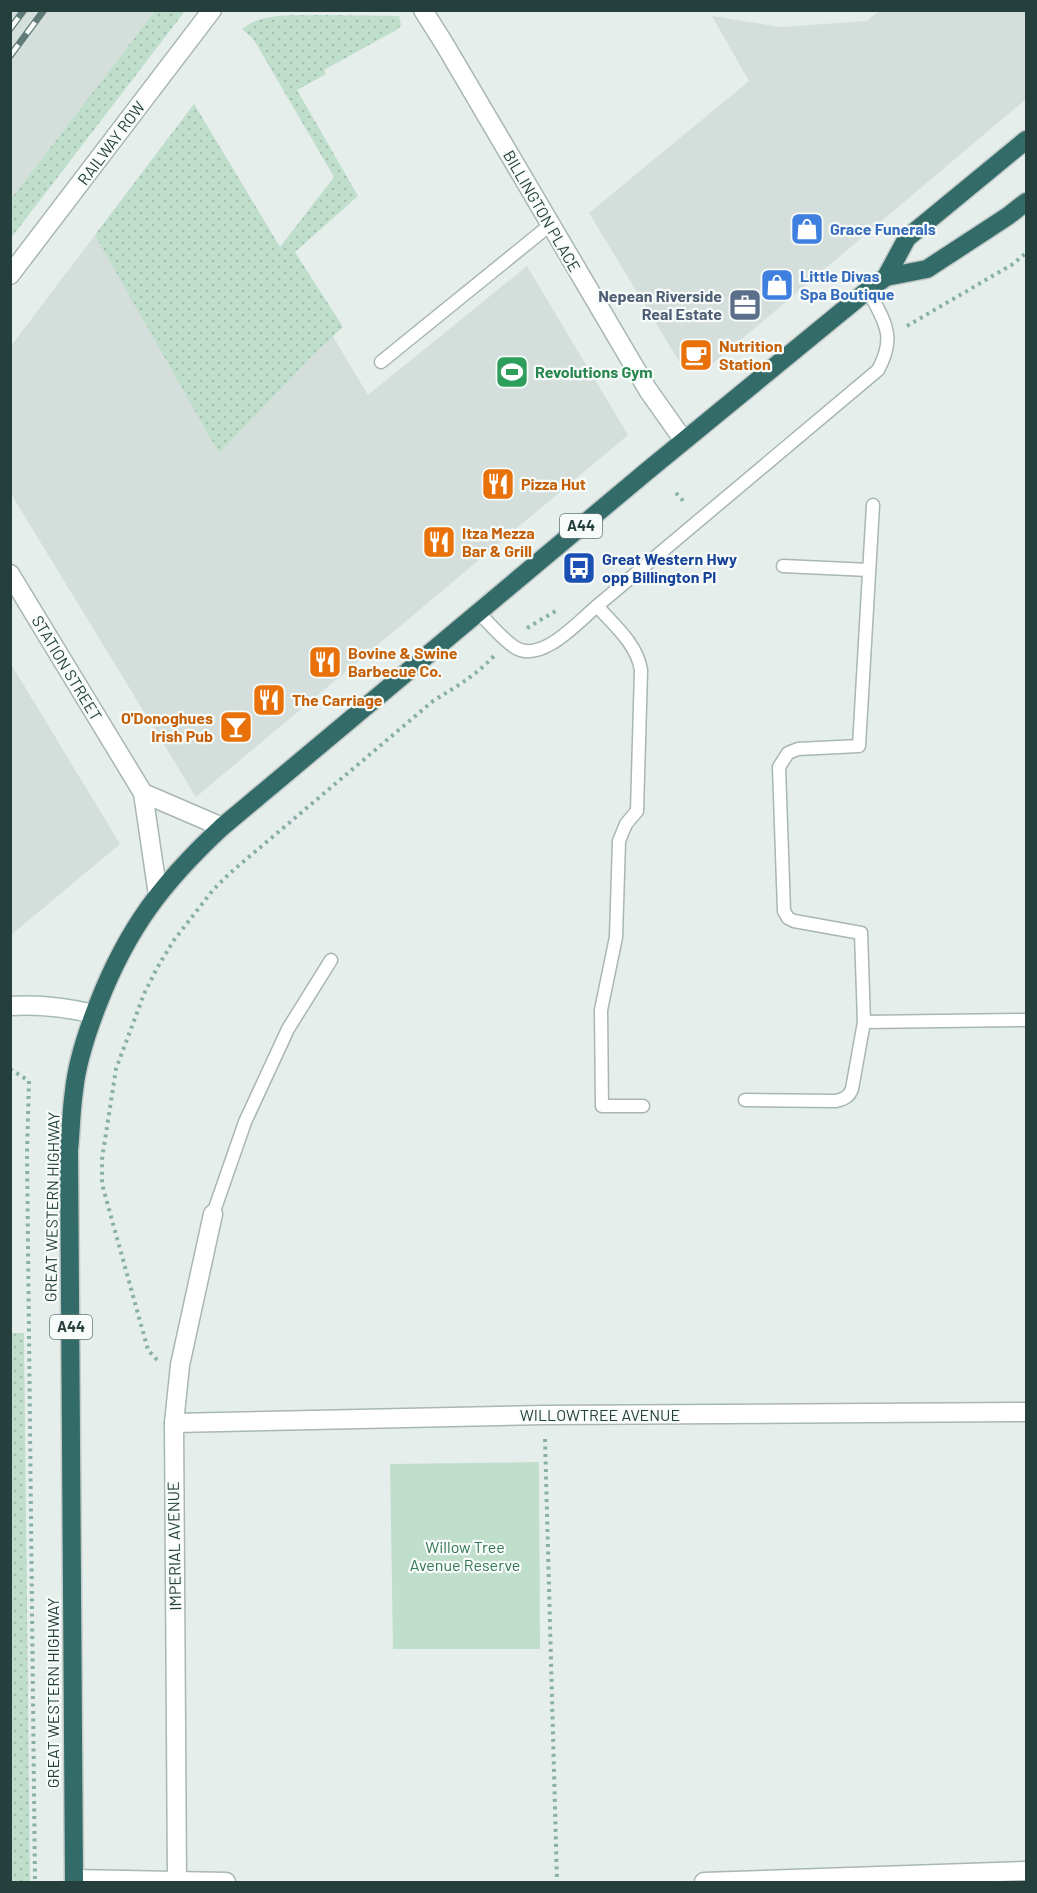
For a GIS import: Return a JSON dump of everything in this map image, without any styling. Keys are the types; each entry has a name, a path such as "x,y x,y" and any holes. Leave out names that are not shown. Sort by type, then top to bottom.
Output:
{"highway":[{"name":"GREAT WESTERN HIGHWAY","path":"886,277 907,238 1026,140"},
{"name":"GREAT WESTERN HIGHWAY","path":"74,1881 69,1150 74,1089 86,1035 114,964 143,914 192,855 222,827 868,290 886,277 927,269 1026,202"}],"street":[{"name":"RAILWAY ROW","path":"10,275 212,10"},
{"name":"BILLINGTON PLACE","path":"423,10 648,390 684,441"},
{"name":"STATION STREET","path":"10,574 144,793 158,895"},
{"path":"144,793 222,827"},
{"path":"10,1006 62,1007 94,1014"},
{"name":"IMPERIAL AVENUE","path":"177,1882 174,1423 180,1365 213,1214"},
{"name":"WILLOWTREE AVENUE","path":"174,1423 545,1415 1026,1412"},
{"path":"704,1882 1026,1871"},
{"path":"74,1881 226,1882"}],"lane":[{"path":"381,362 550,225"},
{"path":"479,613 512,646 525,652 543,648 597,606 872,377 878,370 889,346 883,319 868,290"},
{"path":"745,1100 836,1101 844,1099 852,1089 864,1022 861,933 794,921 788,918 784,911 779,767 788,753 798,749 859,746 873,505"},
{"path":"783,566 869,570"},
{"path":"597,606 630,643 640,660 641,670 638,803 637,811 626,824 619,841 616,937 601,1010 602,1106 643,1106"},
{"path":"213,1214 245,1122 273,1060 288,1029 331,960"},
{"path":"864,1022 1026,1020"}],"path":[{"path":"887,336 1013,264 1026,254"},
{"path":"676,493 688,507"},
{"path":"160,1362 148,1350 106,1202 101,1174 116,1069 144,994 174,940 213,890 230,873 433,700 462,685 508,641 563,607"},
{"path":"10,1068 29,1081 27,1153 35,1882"},
{"path":"545,1415 556,1882"}],"shaded area":[{"path":"10,11 155,11 11,199"},
{"path":"879,11 1026,11 1026,99 704,371 683,368 589,213 749,81 712,16 781,27 867,21"},
{"path":"194,104 368,395 527,266 628,435 196,797 11,494 11,346"},
{"path":"11,664 120,844 10,935"}],"green space":[{"path":"155,11 185,11 11,238 11,199"},
{"path":"399,16 401,25 398,29 324,70 326,74 297,90 358,196 295,252 343,327 219,453 95,235 194,104 280,247 334,177 254,40 242,29 269,17"},
{"path":"11,1333 24,1333 30,1882 10,1882"},
{"name":"Willow Tree Avenue Reserve","path":"539,1462 540,1649 393,1649 390,1464"}],"railway":[{"path":"10,29 24,10"},
{"path":"10,56 44,10"}],"place":[{"name":"Grace Funerals","path":"807,229"},
{"name":"Little Divas Spa Boutique","path":"777,285"},
{"name":"Nepean Riverside Real Estate","path":"745,305"},
{"name":"Nutrition Station","path":"696,355"},
{"name":"Revolutions Gym","path":"512,372"},
{"name":"Pizza Hut","path":"498,484"},
{"name":"Itza Mezza Bar & Grill","path":"439,542"},
{"name":"Great Western Hwy opp Billington Pl","path":"579,568"},
{"name":"Bovine & Swine Barbecue Co.","path":"325,662"},
{"name":"The Carriage","path":"269,700"},
{"name":"O'Donoghues Irish Pub","path":"236,727"}]}
